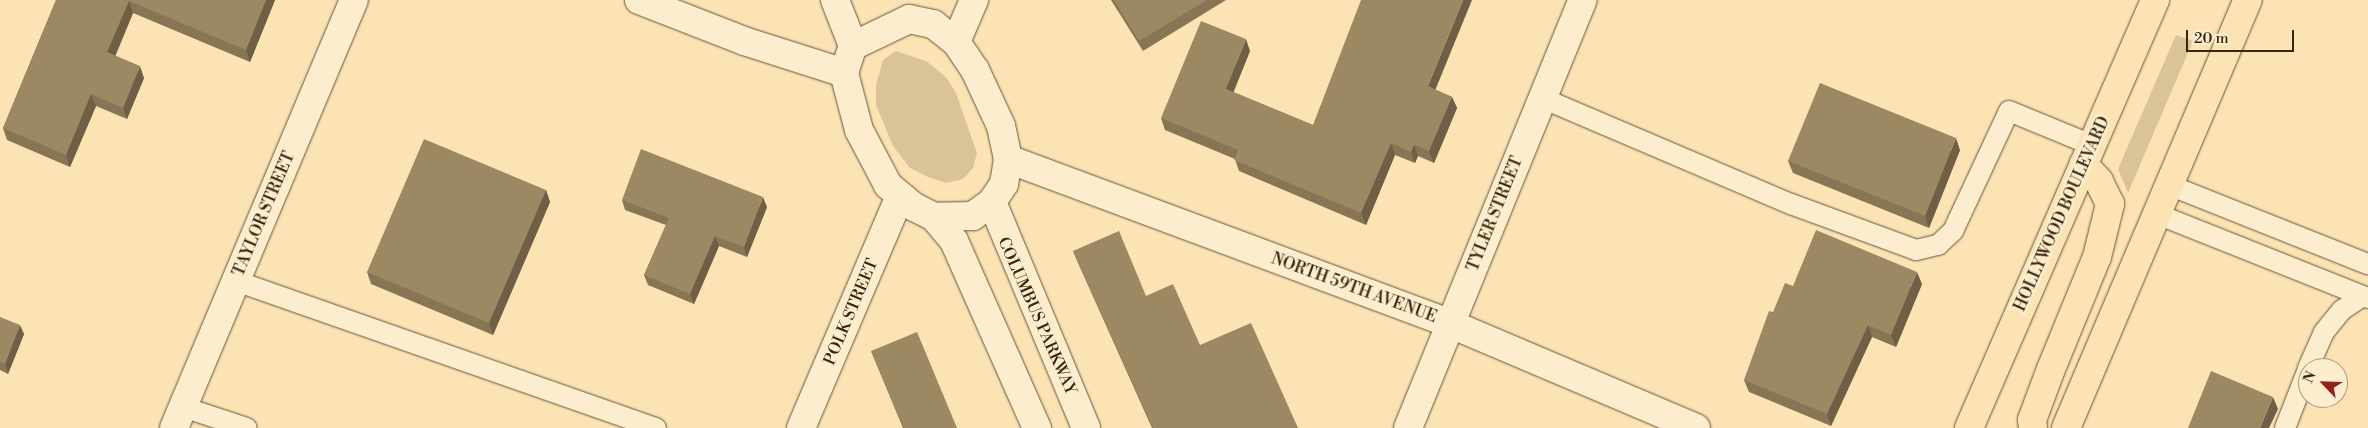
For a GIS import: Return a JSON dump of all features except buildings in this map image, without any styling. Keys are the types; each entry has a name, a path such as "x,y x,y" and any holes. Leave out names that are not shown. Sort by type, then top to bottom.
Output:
{"highway":[{"name":"HOLLYWOOD BOULEVARD","path":"1969,428 2155,0"},
{"path":"2066,428 2248,0"},
{"path":"2034,428 2032,420 2097,258 2110,204 2088,155"}],"street":[{"name":"TAYLOR STREET","path":"178,418 354,0"},
{"path":"639,0 744,41 844,72"},
{"path":"835,0 853,46"},
{"path":"956,42 974,0"},
{"name":"TYLER STREET","path":"1408,428 1583,0"},
{"path":"934,217 973,216 992,202 1004,184 1008,159 998,118 975,70 956,42 933,24 905,9 853,46 844,72 872,160 900,196 934,217 954,241 1037,428"},
{"name":"NORTH 59TH AVENUE","path":"1008,159 1451,324 1695,428"},
{"name":"POLK STREET","path":"801,428 900,196"},
{"name":"COLUMBUS PARKWAY","path":"992,202 1086,428"}],"lane":[{"path":"1542,98 1642,141 1916,250 1938,245 1953,231 2009,111 2088,155"},
{"path":"2169,185 2368,264"},
{"path":"2157,214 2366,297"},
{"path":"236,281 656,428"},
{"path":"2312,358 2324,332 2342,310 2366,297"},
{"path":"2284,428 2298,393"},
{"path":"178,418 247,428"}],"shaded area":[{"path":"2176,35 2193,41 2128,193 2118,169"},
{"path":"896,51 926,61 946,77 956,93 977,153 973,168 963,179 946,183 928,177 910,168 893,146 876,105 876,85 883,60"}]}
